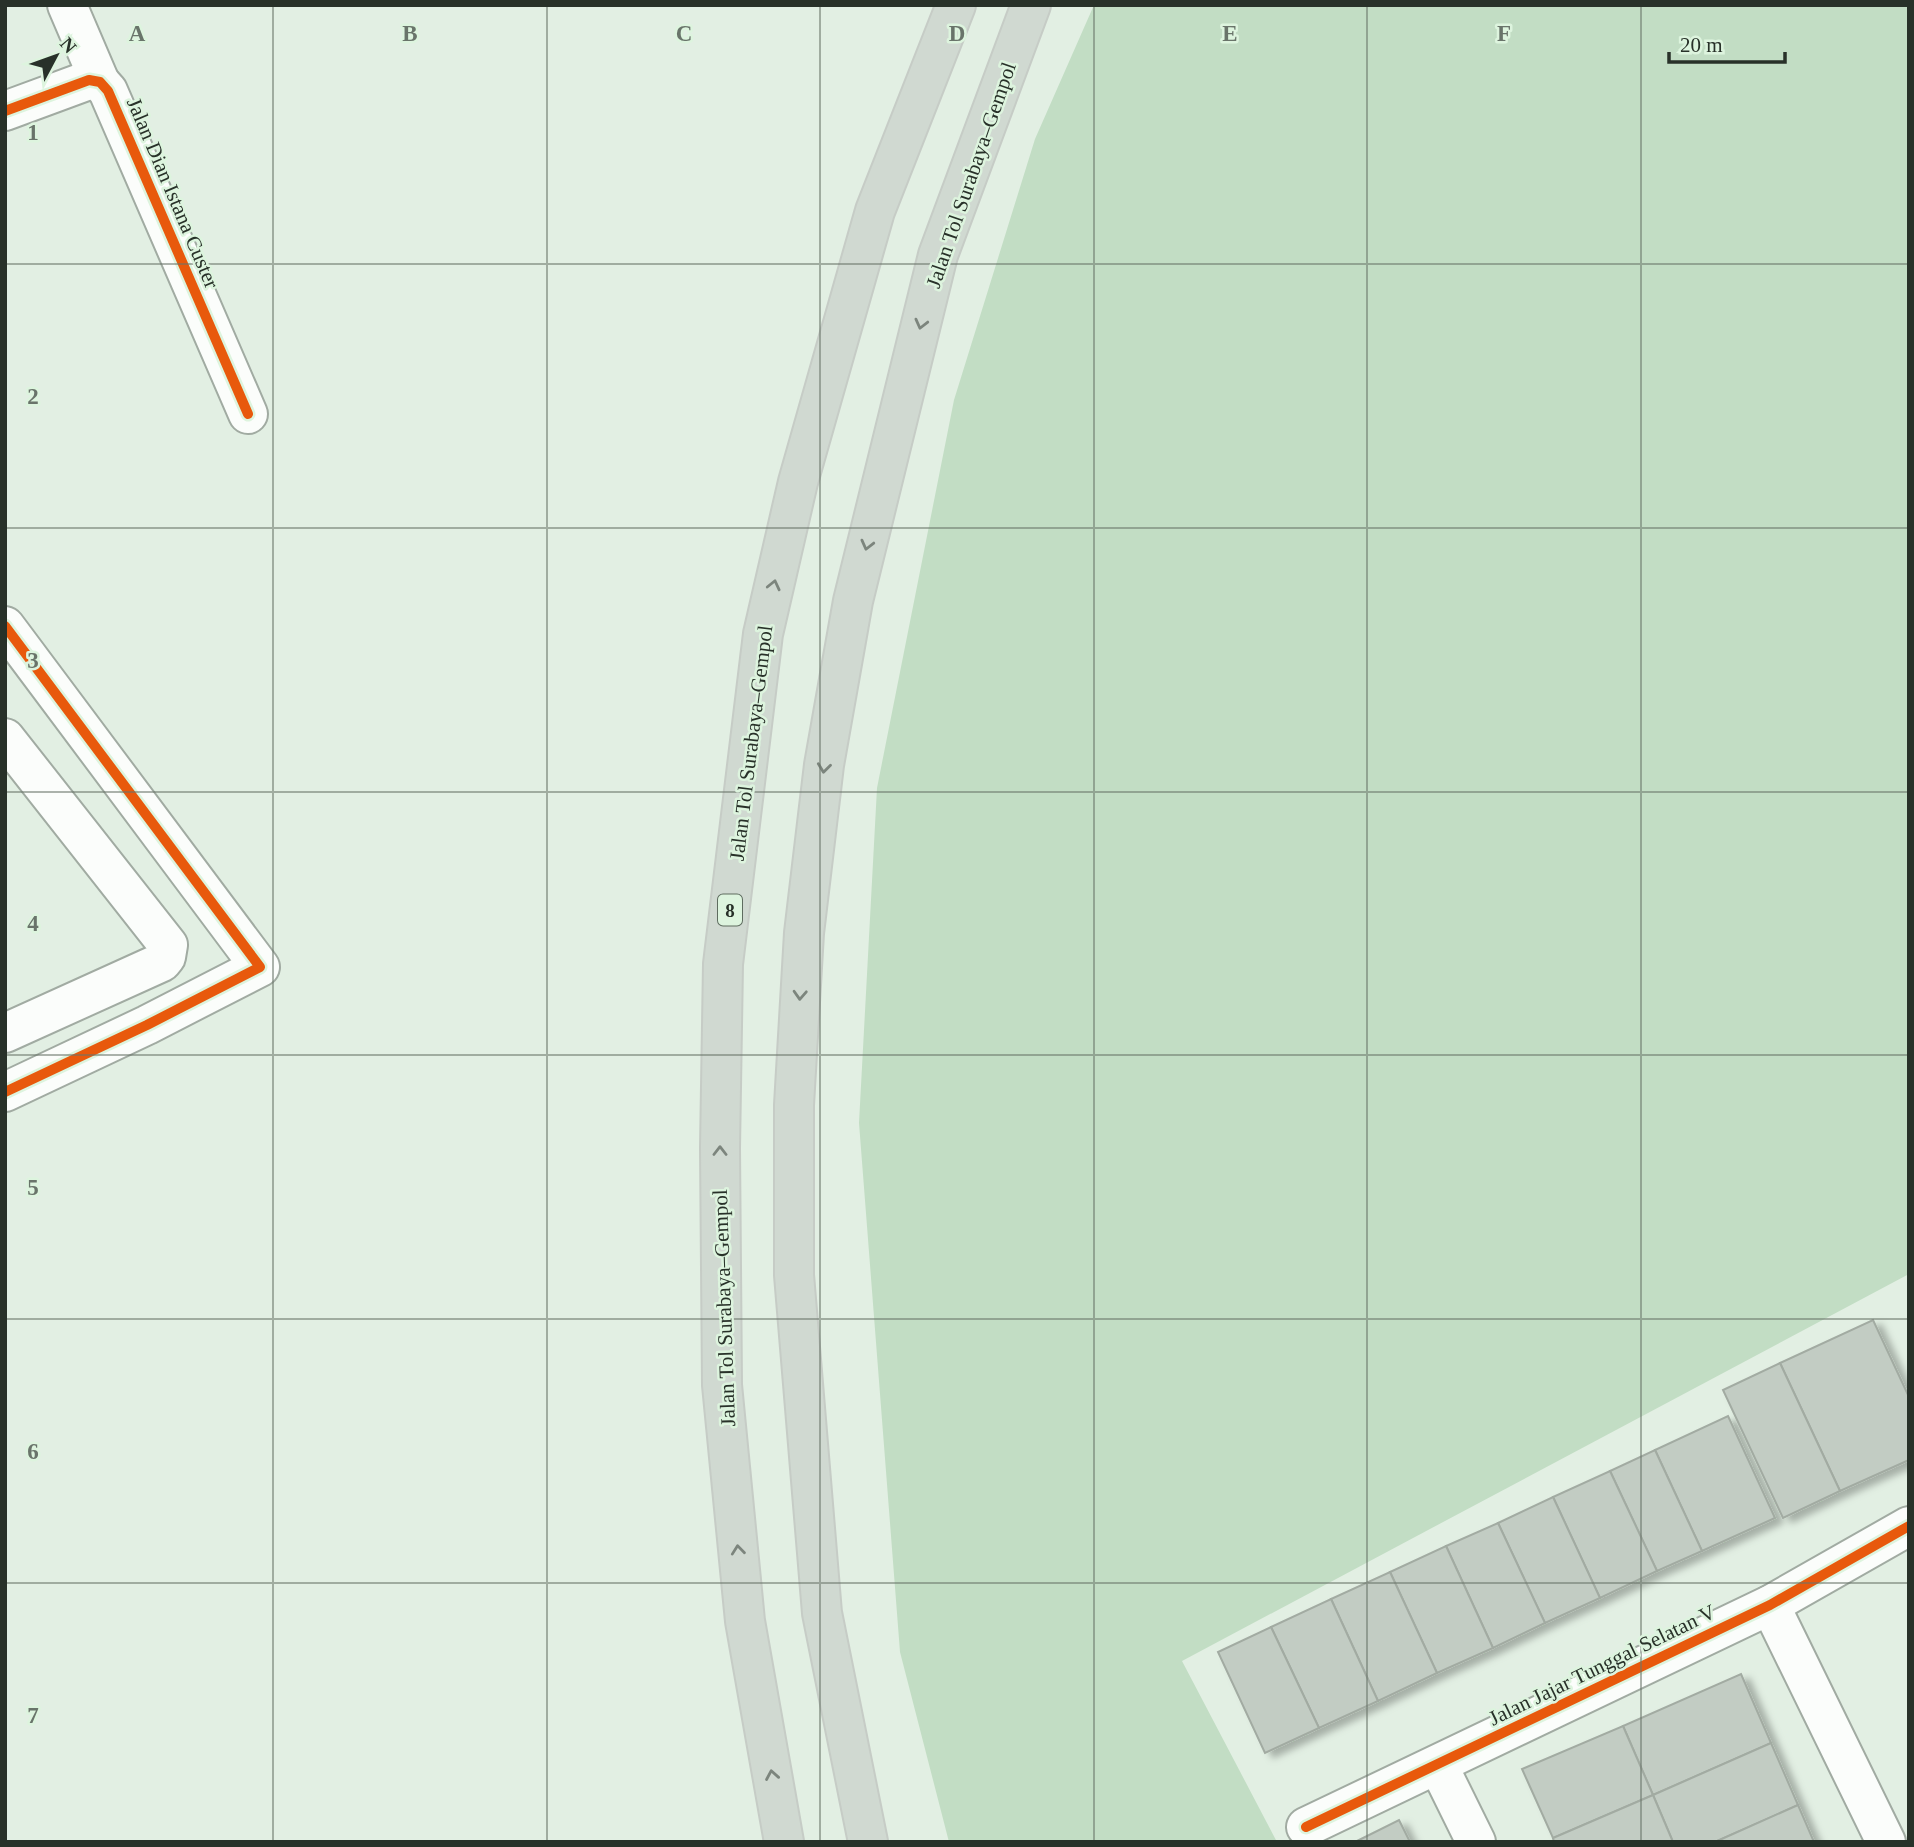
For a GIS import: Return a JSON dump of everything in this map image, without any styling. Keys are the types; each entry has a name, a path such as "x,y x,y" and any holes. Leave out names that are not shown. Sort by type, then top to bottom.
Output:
{"highway":[{"name":"Jalan Tol Surabaya–Gempol","path":"784,1842 745,1621 722,1385 720,1148 723,964 763,634 798,482 876,211 956,5"},
{"name":"Jalan Tol Surabaya–Gempol","path":"868,1842 822,1613 794,1275 794,1105 804,933 837,682 856,588 938,256 1031,5"}],"street":[{"path":"67,5 100,82"},
{"name":"Jalan Dian Istana Custer","path":"5,111 89,80 100,82 108,91 247,414"},
{"path":"5,626 260,967 147,1025 5,1092"},
{"path":"5,738 168,945 166,957 162,962 5,1033"},
{"name":"Jalan Jajar Tunggal Selatan V","path":"1306,1827 1770,1605 1909,1526"},
{"path":"1770,1605 1886,1842"},
{"path":"1437,1765 1476,1842"}],"green space":[{"path":"1094,5 1909,5 1909,1274 1182,1661 1277,1842 949,1842 900,1652 859,1123 877,788 954,400 1035,139"}],"building":[{"path":"1873,1320 1909,1397 1909,1460 1840,1491 1780,1363"},
{"path":"1780,1363 1840,1491 1783,1518 1723,1390"},
{"path":"1728,1416 1775,1518 1702,1551 1655,1450"},
{"path":"1655,1450 1702,1551 1657,1571 1610,1471"},
{"path":"1610,1471 1657,1571 1600,1598 1553,1497"},
{"path":"1553,1497 1600,1598 1545,1623 1498,1523"},
{"path":"1498,1523 1545,1623 1493,1648 1446,1546"},
{"path":"1446,1546 1493,1648 1437,1673 1390,1572"},
{"path":"1390,1572 1437,1673 1378,1701 1331,1599"},
{"path":"1331,1599 1378,1701 1319,1728 1271,1627"},
{"path":"1271,1627 1319,1728 1265,1753 1218,1652"},
{"path":"1741,1674 1771,1743 1653,1795 1623,1726"},
{"path":"1623,1726 1653,1795 1553,1838 1522,1769"},
{"path":"1771,1743 1798,1805 1715,1842 1673,1842 1653,1795"},
{"path":"1653,1795 1673,1842 1554,1842 1553,1838"},
{"path":"1798,1805 1814,1842 1715,1842"},
{"path":"1399,1820 1410,1842 1355,1842"}],"cycle path":[{"path":"5,111 89,80 100,82 108,91 248,414"},
{"path":"5,626 260,967 147,1025 5,1092"},
{"path":"1306,1827 1770,1605 1909,1526"}]}
